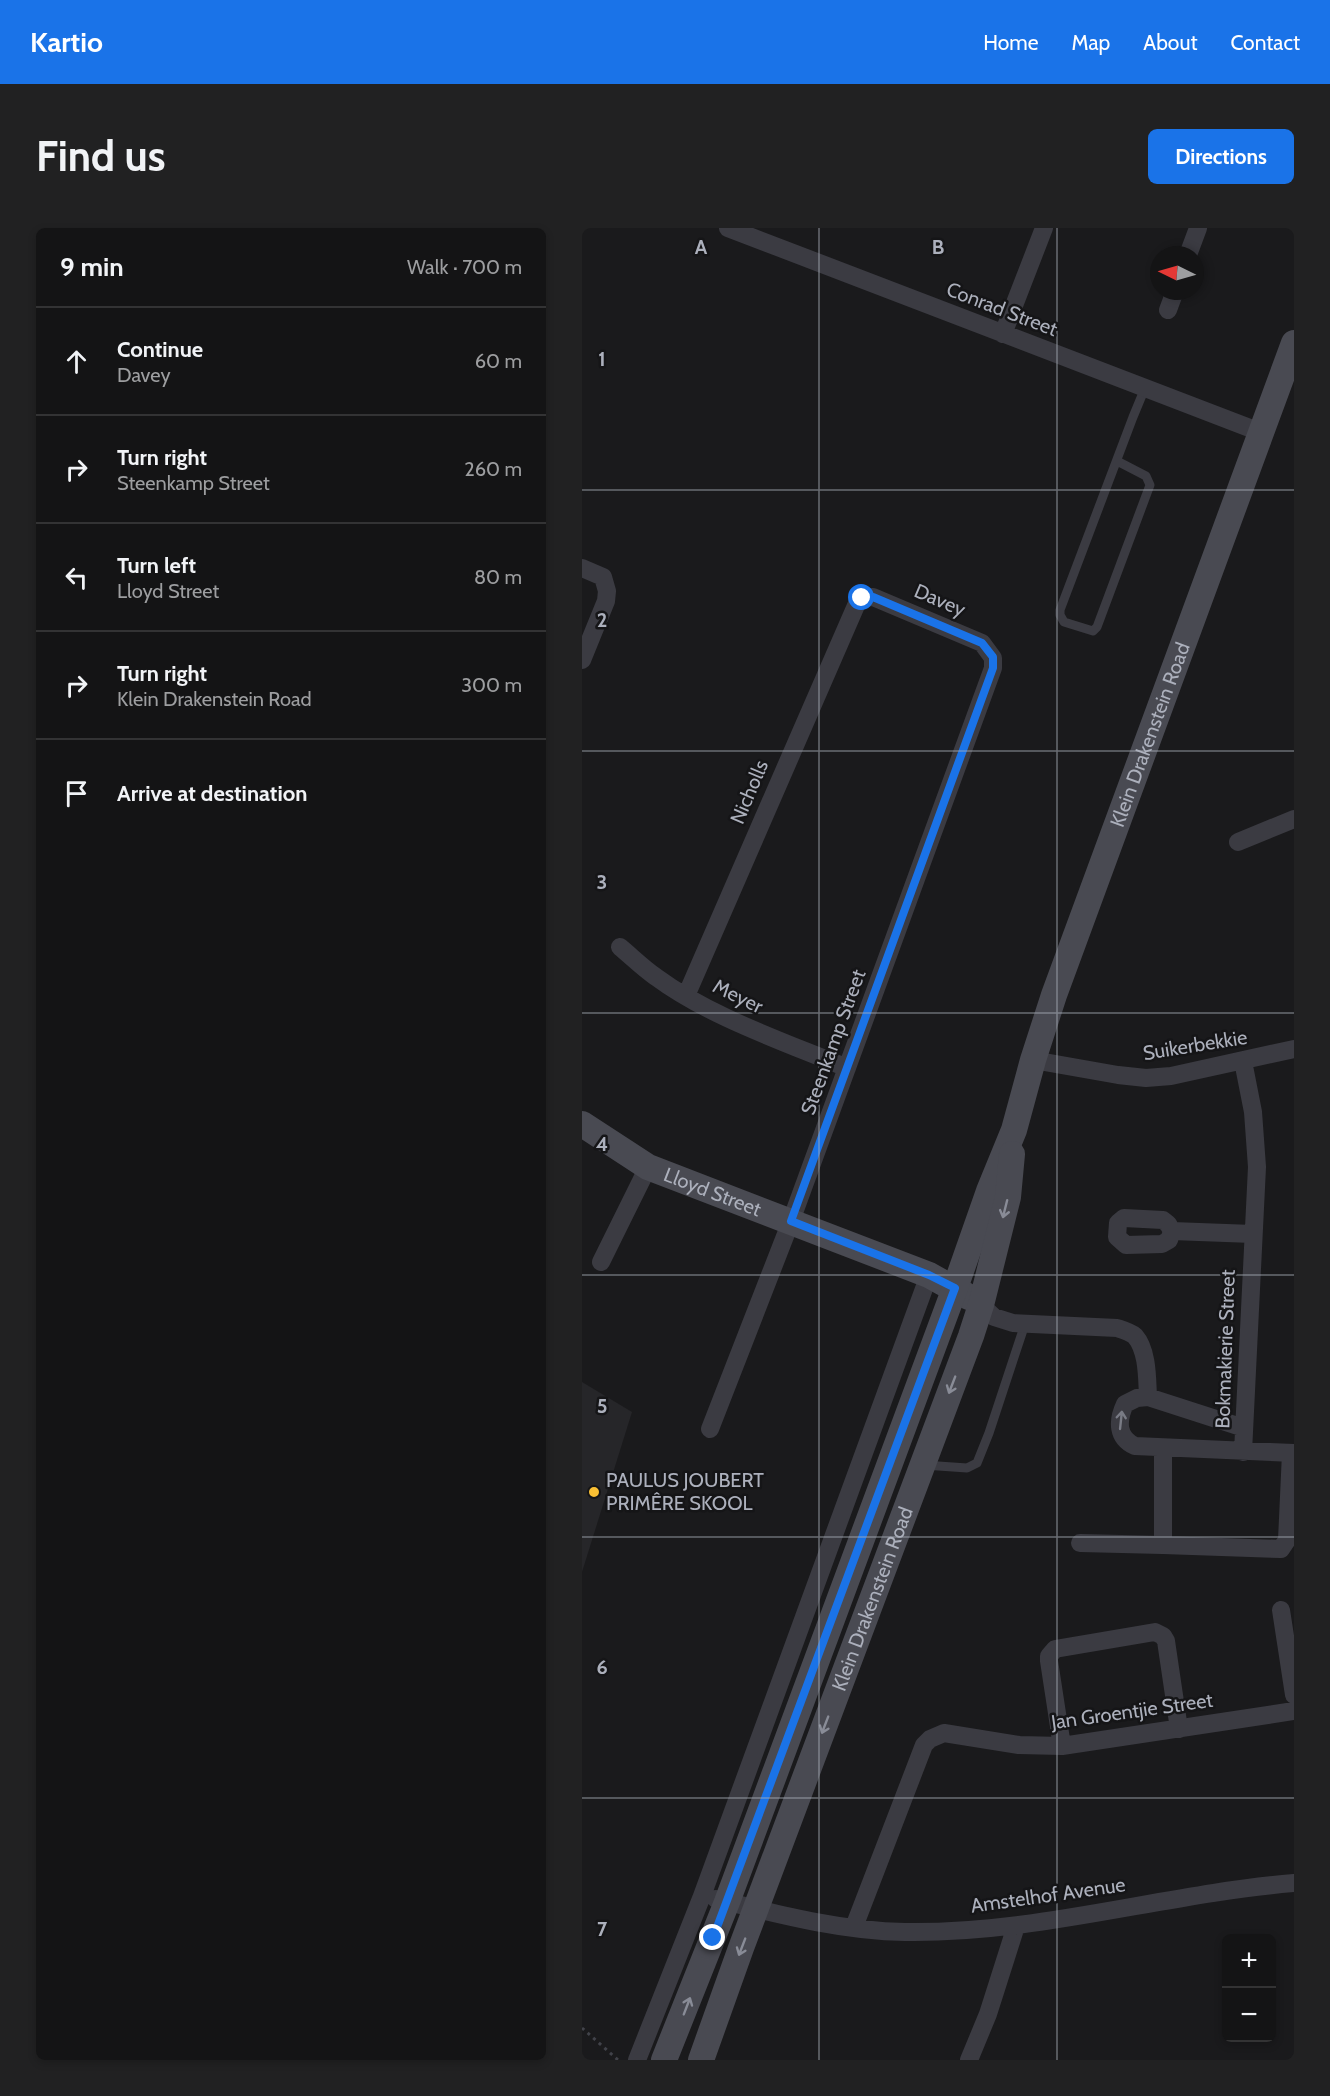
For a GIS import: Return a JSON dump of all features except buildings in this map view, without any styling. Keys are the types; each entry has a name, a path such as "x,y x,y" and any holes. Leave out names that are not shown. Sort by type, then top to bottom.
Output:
{"main road":[{"name":"Klein Drakenstein Road","path":"664,2060 715,1899 955,1288 989,1191 1014,1130 1033,1059 1058,984 1294,343"},
{"name":"Lloyd Street","path":"582,1124 648,1167 929,1275 981,1305"},
{"name":"Klein Drakenstein Road","path":"701,2060 981,1305 1008,1197 1014,1130"}],"street":[{"name":"Conrad Street","path":"728,228 756,233 1003,334 1260,432"},
{"path":"1003,334 1044,228"},
{"path":"1191,246 1198,228"},
{"path":"1168,310 1172,300"},
{"path":"582,568 603,577 607,591 606,601 582,660"},
{"name":"Davey","path":"855,606 862,598 873,597 982,643 993,657 993,668"},
{"name":"Nicholls","path":"686,996 855,606"},
{"name":"Steenkamp Street","path":"710,1429 791,1221 993,668"},
{"path":"1238,842 1294,819"},
{"name":"Meyer","path":"620,947 656,977 686,996 743,1024 847,1068"},
{"name":"Suikerbekkie","path":"1033,1059 1146,1078 1171,1076 1294,1049"},
{"name":"Bokmakierie Street","path":"1243,1061 1256,1144 1257,1167 1243,1452 1293,1453"},
{"path":"601,1262 648,1167"},
{"path":"1172,1231 1253,1234"},
{"path":"637,2060 715,1899 929,1275"},
{"path":"981,1305 994,1317 1013,1323 1117,1328 1128,1332 1135,1336 1140,1346 1145,1363 1148,1397"},
{"path":"1243,1452 1135,1446 1126,1442 1119,1423 1125,1404 1137,1398 1148,1397 1244,1428"},
{"path":"1163,1448 1163,1545"},
{"path":"1080,1543 1281,1549 1287,1540 1293,1453"},
{"path":"1281,1610 1294,1695"},
{"path":"1062,1746 1049,1661 1051,1652 1055,1649 1155,1632 1163,1636 1166,1641 1179,1729"},
{"name":"Jan Groentjie Street","path":"854,1927 924,1745 930,1739 944,1733 1019,1745 1062,1746 1294,1711"},
{"name":"Amstelhof Avenue","path":"715,1899 854,1927 903,1932 1016,1926 1254,1887 1294,1883"},
{"path":"969,2060 988,2014 1016,1926"}],"lane":[{"path":"1117,461 1146,476 1150,485 1097,627 1093,631 1064,622 1059,615 1060,610 1117,461 1145,388"},
{"path":"923,1464 967,1468 977,1463 1025,1324"}],"path":[{"path":"582,2028 618,2060"}],"shaded area":[{"name":"PAULUS JOUBERT PRIMÊRE SKOOL","path":"582,1382 632,1412 582,1572"}],"place":[{"name":"PAULUS JOUBERT PRIMÊRE SKOOL","path":"594,1492"}],"route":[{"path":"713,1938 955,1288 929,1275 791,1221 993,668 993,657 982,643 873,597 862,598"}]}
